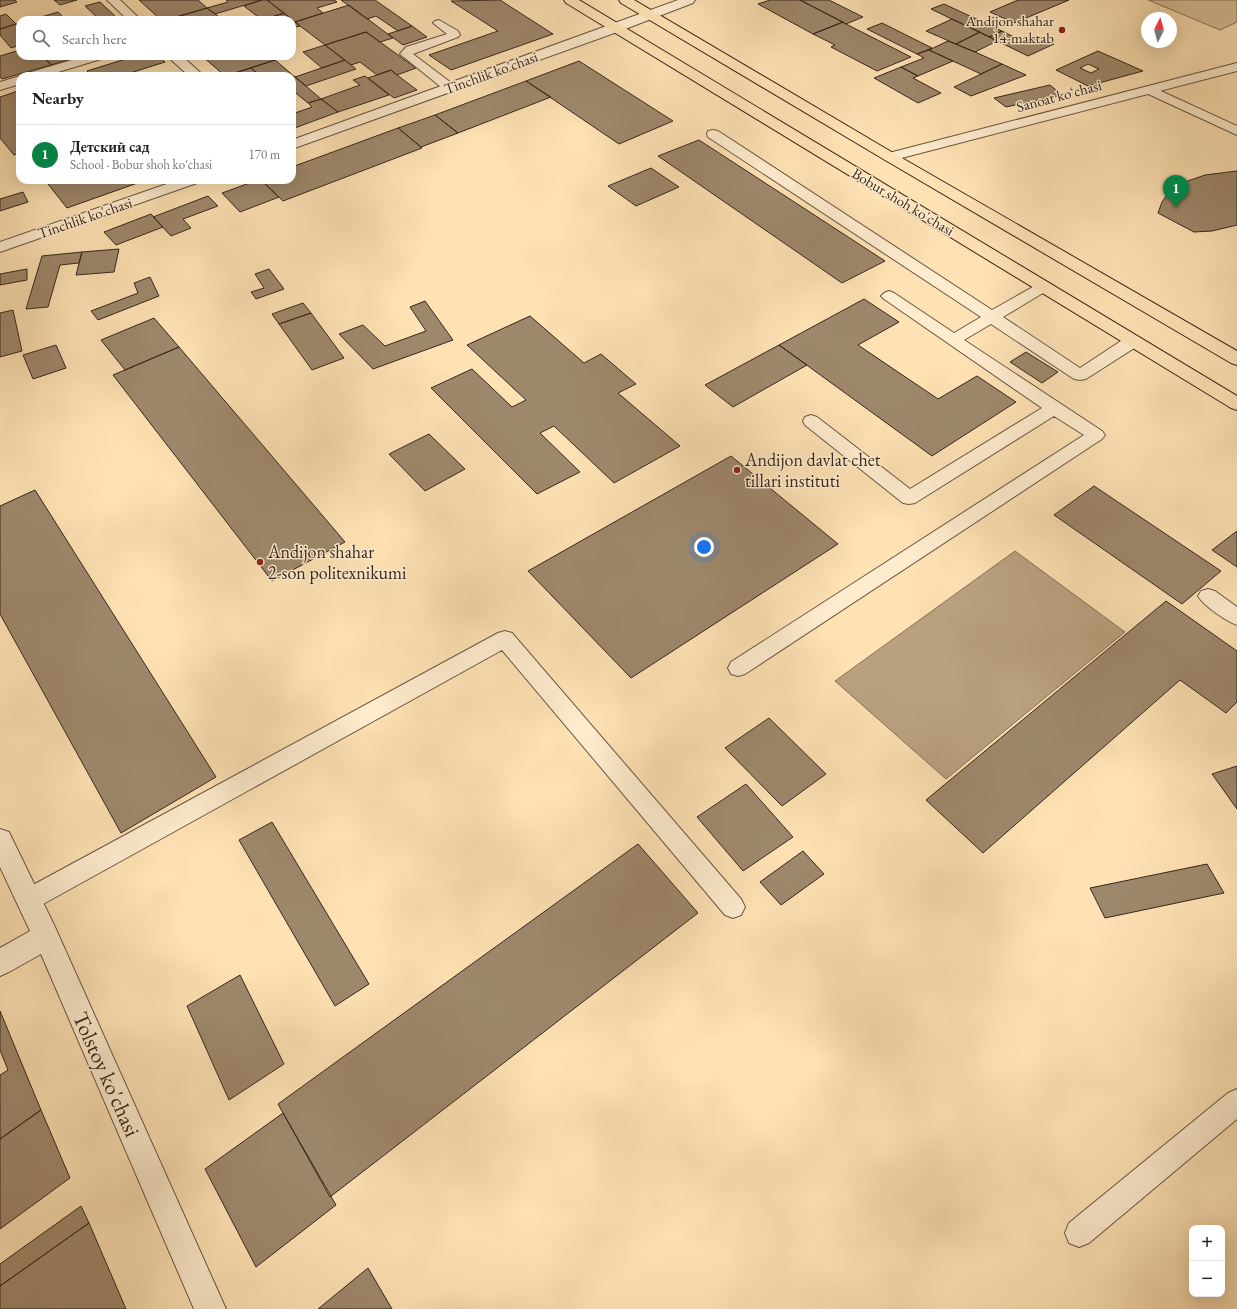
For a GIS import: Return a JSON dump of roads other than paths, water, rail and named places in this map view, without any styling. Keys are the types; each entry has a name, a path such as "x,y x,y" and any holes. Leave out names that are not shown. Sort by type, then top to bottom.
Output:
{"main road":[{"name":"Bobur shoh ko'chasi","path":"570,0 1237,404"},
{"name":"Bobur shoh ko'chasi","path":"625,0 890,157 1237,359"}],"street":[{"path":"114,0 131,16"},
{"name":"Tinchlik ko'chasi","path":"296,144 616,28 649,14 689,0"},
{"path":"179,60 192,72"},
{"name":"Sanoat koʻchasi","path":"890,157 1237,67"},
{"name":"Tinchlik ko'chasi","path":"0,247 181,184"},
{"name":"Tolstoy ko'chasi","path":"0,840 46,936 210,1309"},
{"path":"0,963 46,936"}],"lane":[{"path":"439,23 454,33 454,35 410,50 406,54 450,88"},
{"path":"45,72 84,60"},
{"path":"0,86 16,81"},
{"path":"1150,90 1237,131"},
{"path":"713,134 1080,375 1133,341"},
{"path":"954,339 1043,287"},
{"path":"738,668 1096,435 890,296"},
{"path":"811,420 909,498 1054,408"},
{"path":"1208,596 1237,617"},
{"path":"28,900 505,638 733,907"},
{"path":"1079,1232 1237,1102"}],"place":[{"name":"Andijon shahar 14-maktab","path":"1062,30"},
{"name":"Детский сад","path":"1176,208"},
{"name":"Andijon davlat chet tillari instituti","path":"737,470"},
{"name":"Andijon shahar 2-son politexnikumi","path":"260,562"}]}
